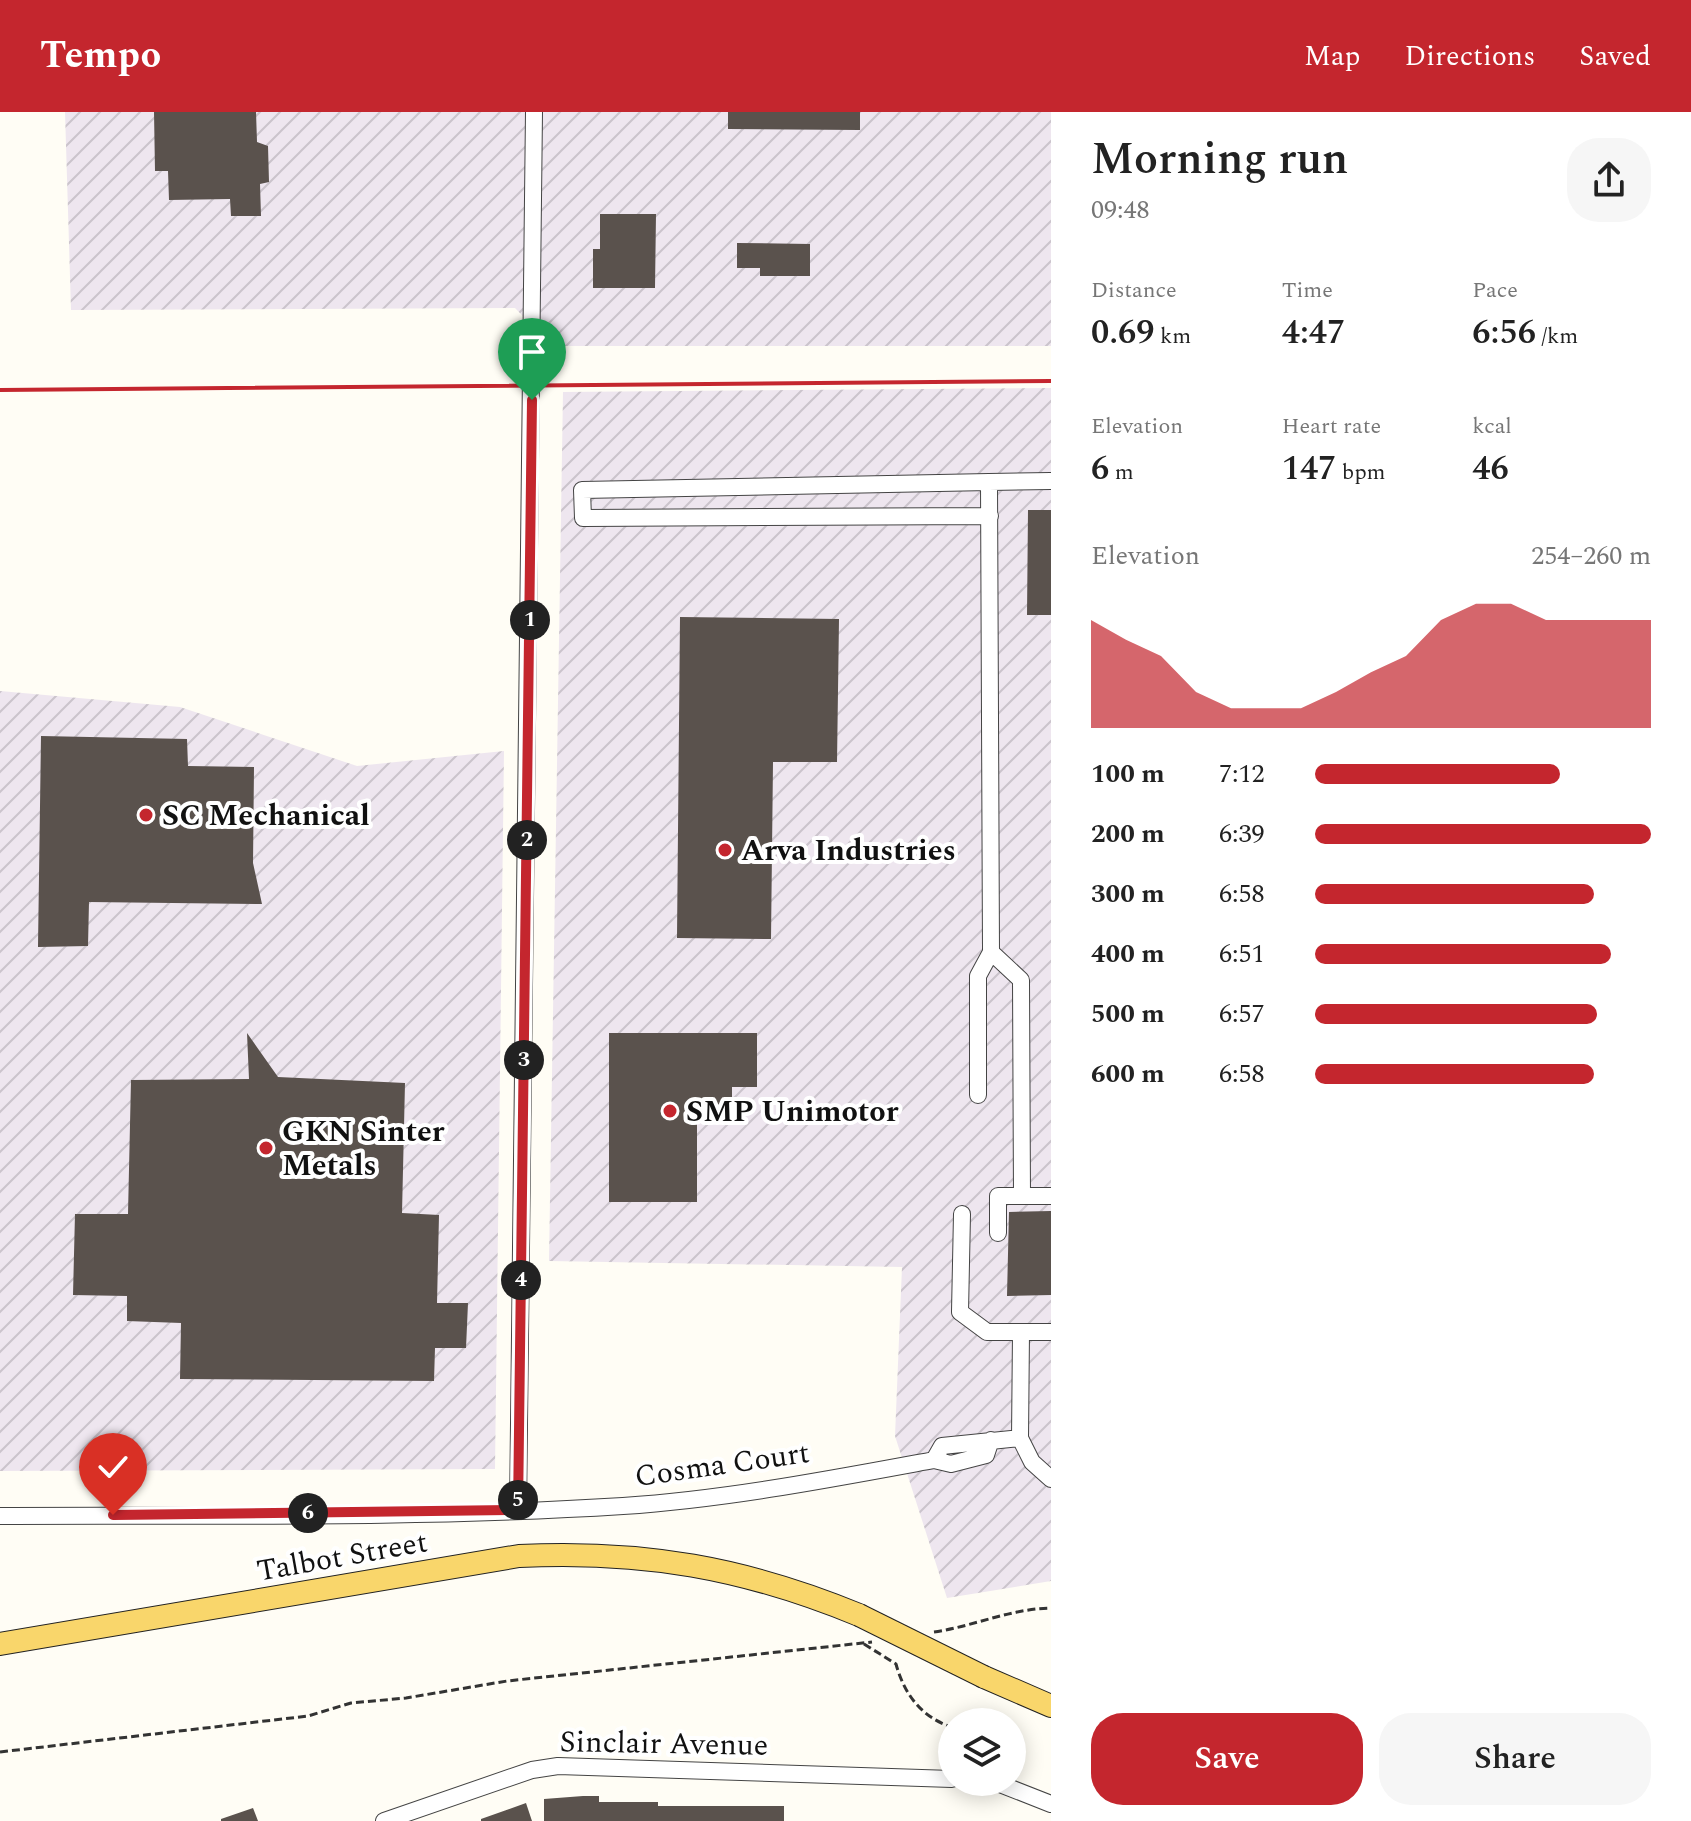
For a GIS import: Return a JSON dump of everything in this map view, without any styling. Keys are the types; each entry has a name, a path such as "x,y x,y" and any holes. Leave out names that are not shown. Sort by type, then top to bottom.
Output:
{"main road":[{"name":"Talbot Street","path":"0,1644 519,1556 579,1553 639,1556 712,1567 783,1586 859,1615 984,1677 1051,1706"}],"street":[{"path":"518,1510 534,112"},
{"path":"990,516 583,518 582,490 1051,481"},
{"path":"978,1095 978,976 991,952 989,482"},
{"path":"991,952 1021,980 1022,1196"},
{"path":"998,1233 998,1196 1051,1196"},
{"path":"962,1214 960,1312 987,1332 1051,1332"},
{"path":"1021,1332 1020,1438 1032,1462 1051,1479"},
{"name":"Cosma Court","path":"0,1516 518,1510 700,1498 934,1460 942,1446 1020,1438"},
{"name":"Sinclair Avenue","path":"384,1821 532,1770 558,1766 938,1779"},
{"path":"1026,1794 1051,1804"}],"path":[{"path":"933,1633 961,1628 994,1615 1051,1608"},
{"path":"0,1752 308,1716 351,1703 406,1698 507,1681 878,1641"},
{"path":"864,1644 896,1664 902,1689 938,1723"}],"shaded area":[{"path":"65,112 1051,112 1051,346 552,346 515,308 71,310"},
{"path":"1051,388 1051,1581 947,1598 895,1436 902,1267 549,1261 563,392"},
{"path":"0,691 180,707 357,766 504,751 495,1469 0,1471"}],"building":[{"path":"154,112 256,112 257,142 268,146 269,182 260,184 261,216 231,216 230,199 169,200 168,171 155,171"},
{"path":"728,112 860,112 860,130 728,129"},
{"path":"600,214 656,214 655,288 593,288 593,249 600,249"},
{"path":"737,243 810,244 810,276 760,276 760,268 737,268"},
{"path":"1028,510 1051,510 1051,615 1027,615"},
{"name":"Arva Industries","path":"680,617 839,619 837,762 773,762 771,939 677,938"},
{"name":"SC Mechanical","path":"41,736 187,739 188,766 254,767 253,863 262,904 89,902 88,946 38,947"},
{"name":"GKN Sinter Metals","path":"247,1033 278,1077 405,1083 402,1213 439,1215 437,1303 468,1303 466,1348 435,1348 434,1381 180,1379 181,1323 127,1321 127,1296 73,1295 75,1214 128,1214 131,1080 249,1079"},
{"name":"SMP Unimotor","path":"609,1033 757,1033 757,1087 732,1087 732,1122 697,1122 697,1202 609,1202"},
{"path":"1051,1211 1051,1295 1007,1296 1009,1212"},
{"path":"599,1796 599,1802 658,1802 658,1806 784,1806 784,1821 544,1821 544,1799"},
{"path":"526,1803 532,1821 481,1821 481,1819"},
{"path":"253,1808 258,1821 221,1821 221,1819"}],"railway":[{"path":"0,390 1051,381"}],"place":[{"name":"SC Mechanical","path":"146,815"},
{"name":"Arva Industries","path":"725,850"},
{"name":"SMP Unimotor","path":"670,1111"},
{"name":"GKN Sinter Metals","path":"266,1148"}],"route":[{"path":"113,1515 518,1510 532,400"}]}
